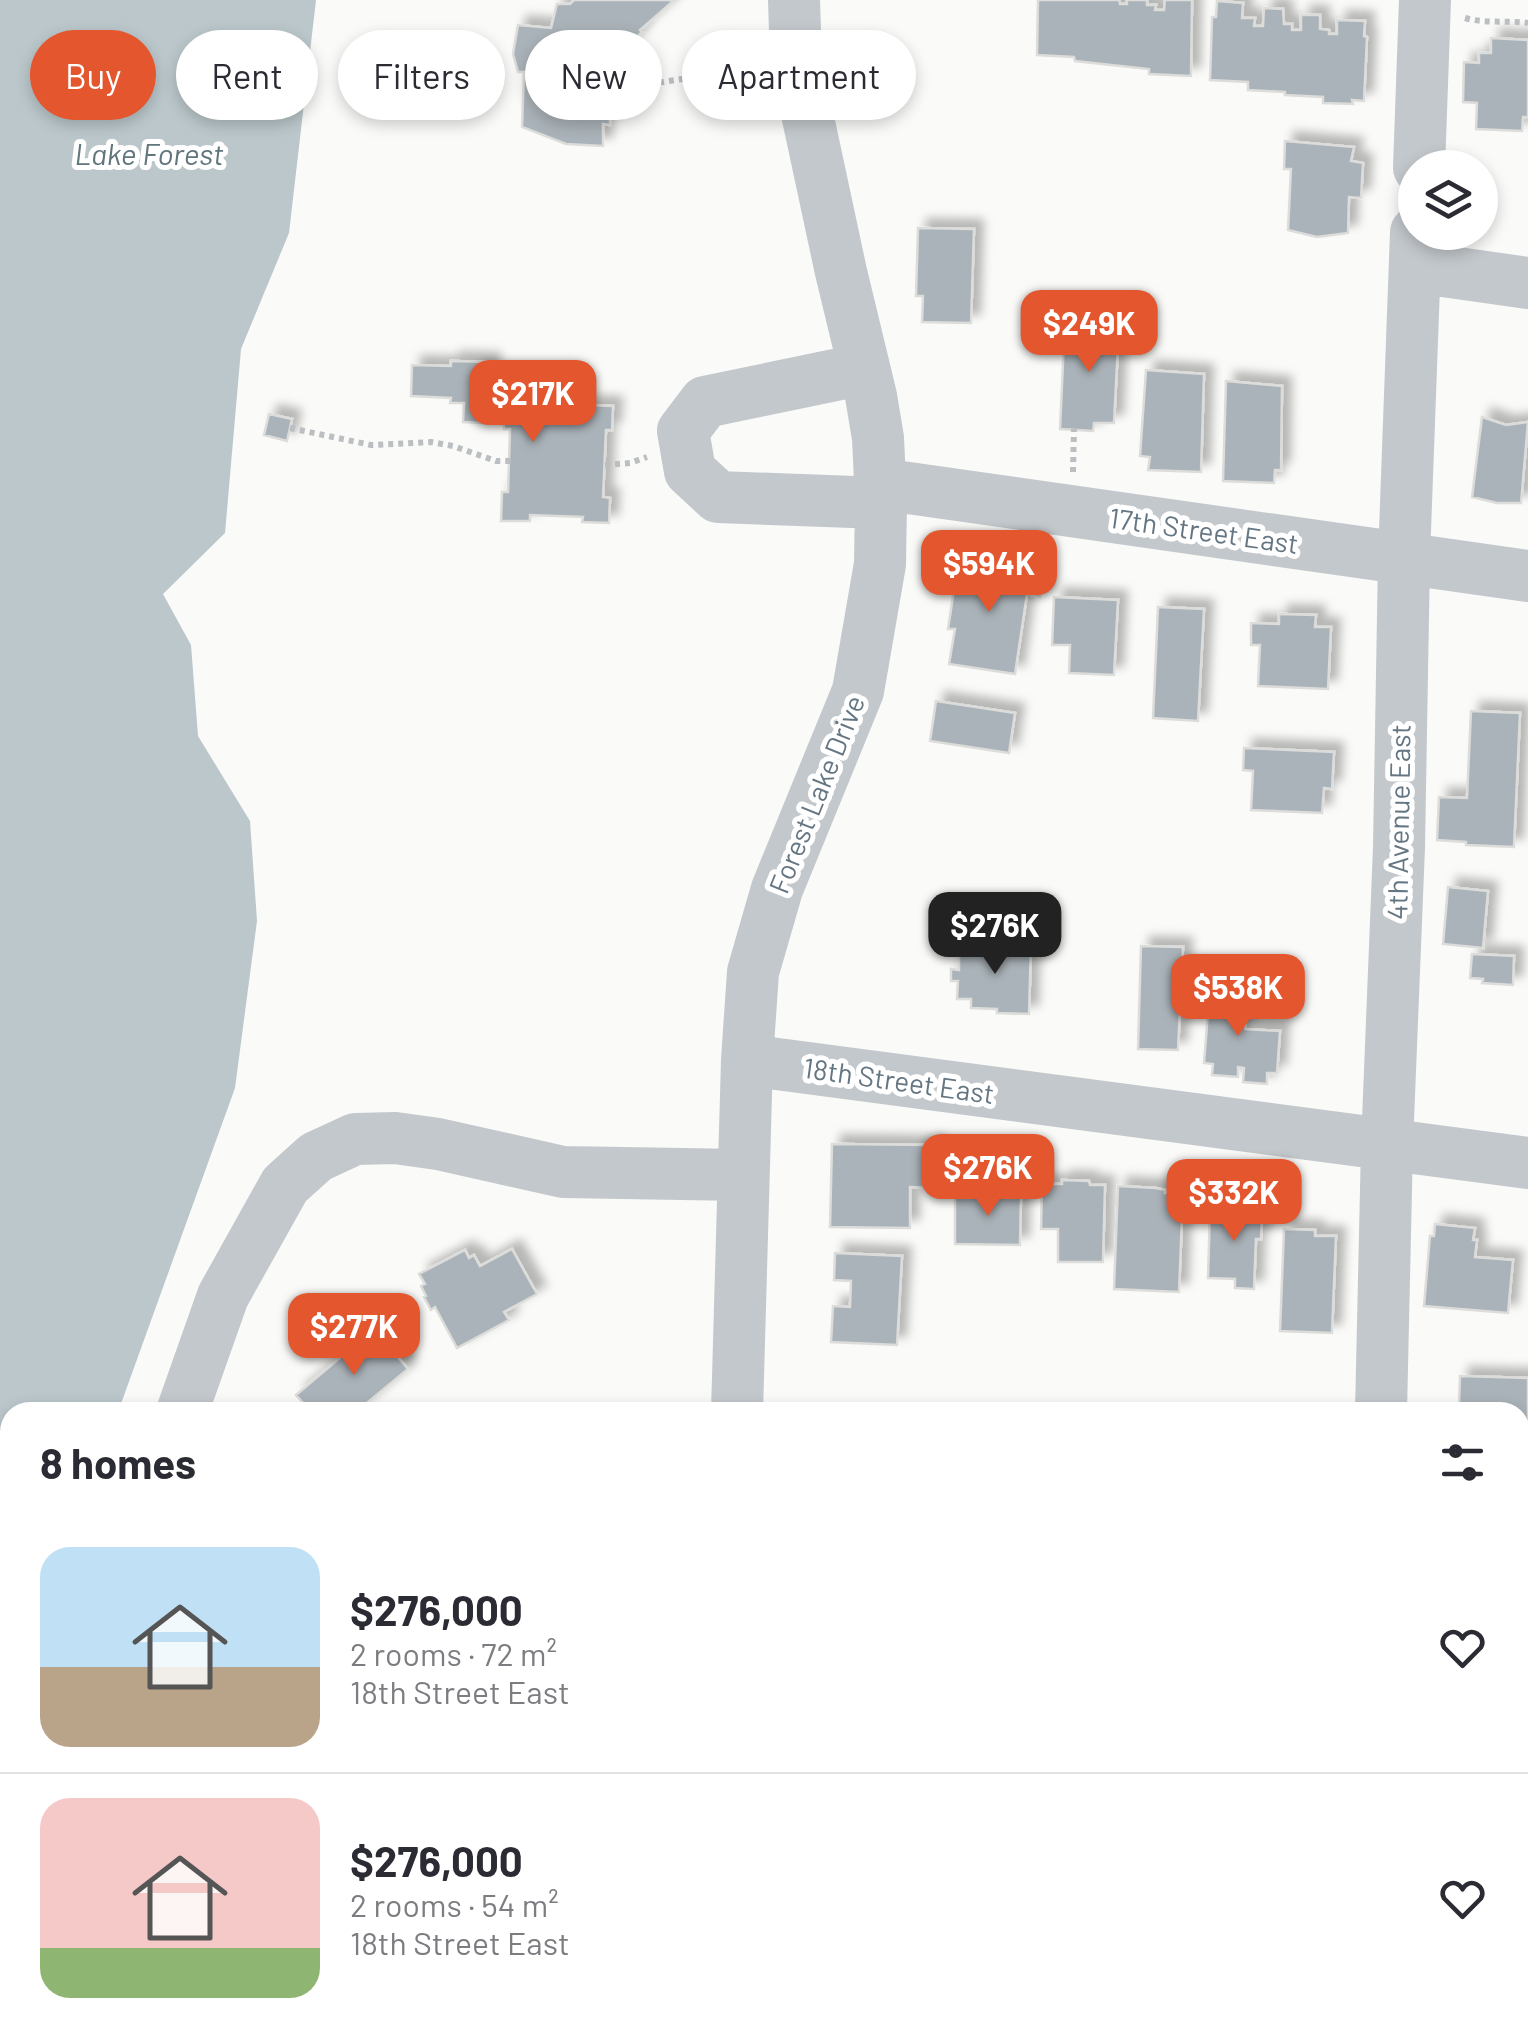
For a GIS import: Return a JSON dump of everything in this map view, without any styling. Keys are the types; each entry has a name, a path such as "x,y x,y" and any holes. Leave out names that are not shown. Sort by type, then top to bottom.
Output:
{"street":[{"name":"Forest Lake Drive","path":"737,1402 742,1175 752,972 777,889 858,691 880,564 878,438 796,62 794,0"},
{"path":"1420,150 1425,3"},
{"path":"1415,250 1528,283"},
{"name":"4th Avenue East","path":"1381,1402 1415,250"},
{"name":"17th Street East","path":"864,369 705,402 683,431 690,470 718,498 881,494 1528,576"},
{"name":"18th Street East","path":"746,1060 1528,1163"},
{"path":"186,1402 223,1296 284,1186 316,1157 355,1139 395,1138 438,1144 563,1172 742,1175"}],"path":[{"path":"1425,3 1480,22 1528,24"},
{"path":"290,428 372,446 431,442 496,461 510,461"}],"water":[{"name":"Lake Forest","path":"0,0 316,0 313,30 176,30 176,120 302,120 289,233 241,349 225,533 163,594 191,645 198,736 250,821 257,921 235,1088 122,1402 0,1402"}],"building":[{"path":"574,0 672,2 640,30 525,30 525,120 610,120 610,125 603,124 603,146 566,144 522,127 524,72 518,72 513,54 518,25 551,28 557,4"},
{"path":"1038,0 1119,0 1120,4 1127,4 1127,0 1147,0 1147,5 1156,5 1155,10 1164,10 1165,0 1192,0 1191,76 1149,74 1149,69 1037,55"},
{"path":"1217,1 1243,3 1242,18 1255,18 1254,26 1263,26 1264,8 1283,9 1284,24 1292,24 1292,30 1301,30 1301,15 1320,15 1320,29 1329,30 1329,34 1337,34 1337,20 1365,21 1364,101 1323,103 1323,97 1248,90 1248,82 1210,80 1212,17 1216,17"},
{"path":"1491,38 1528,40 1528,117 1523,117 1522,131 1476,129 1477,103 1463,102 1464,62 1479,63 1479,53 1491,53"},
{"path":"1285,141 1354,147 1351,161 1363,163 1361,198 1349,197 1348,233 1317,237 1288,230 1291,169 1284,169"},
{"path":"918,228 974,229 971,323 922,322 923,296 916,296"},
{"path":"1065,319 1119,326 1114,423 1094,423 1093,431 1060,429"},
{"path":"451,361 491,362 490,404 477,403 476,407 507,407 507,402 533,402 533,408 587,410 587,405 613,406 612,430 606,430 603,497 610,498 609,523 582,522 583,517 530,515 530,521 501,521 502,492 508,492 510,429 504,429 504,424 463,422 464,403 450,403 451,398 411,396 412,365 451,366"},
{"path":"1146,370 1204,374 1201,472 1148,470 1150,457 1140,456"},
{"path":"1226,381 1282,386 1281,470 1275,470 1274,483 1223,481"},
{"path":"269,414 292,419 287,441 264,435"},
{"path":"1482,417 1506,425 1528,422 1521,503 1472,497"},
{"path":"959,557 991,563 990,567 1043,574 1040,597 1027,594 1015,674 949,664 955,629 948,629"},
{"path":"1054,597 1118,600 1114,675 1069,673 1070,645 1052,645"},
{"path":"1158,607 1204,609 1198,721 1153,718"},
{"path":"1279,614 1316,615 1315,627 1331,627 1328,689 1258,686 1260,645 1251,645 1251,623 1279,624"},
{"path":"936,701 1015,713 1009,753 930,741"},
{"path":"1471,711 1520,713 1514,847 1437,840 1439,797 1467,798"},
{"path":"1244,748 1334,752 1332,789 1324,788 1322,813 1251,810 1253,771 1243,770"},
{"path":"1448,887 1488,891 1483,948 1443,944"},
{"path":"959,943 1031,945 1029,1014 971,1008 971,999 957,999 958,981 951,981 951,969 959,970"},
{"path":"1141,946 1183,947 1178,1050 1138,1049"},
{"path":"1472,954 1514,956 1513,985 1482,983 1483,979 1470,978"},
{"path":"1210,986 1248,988 1245,1029 1280,1031 1277,1073 1267,1073 1267,1084 1243,1082 1244,1068 1238,1067 1238,1077 1212,1075 1213,1064 1204,1063"},
{"path":"832,1144 936,1145 936,1188 910,1187 910,1228 830,1227"},
{"path":"1062,1180 1105,1185 1103,1262 1058,1262 1058,1229 1041,1229 1042,1184 1062,1184"},
{"path":"1118,1186 1183,1193 1179,1292 1114,1289"},
{"path":"955,1194 1021,1195 1020,1245 955,1244"},
{"path":"1230,1203 1252,1203 1252,1216 1262,1216 1261,1239 1256,1239 1254,1289 1235,1288 1235,1279 1208,1278 1210,1210 1230,1211"},
{"path":"1435,1224 1475,1228 1475,1257 1513,1260 1508,1313 1424,1306 1430,1236 1434,1236"},
{"path":"1284,1229 1315,1230 1315,1236 1336,1236 1332,1333 1280,1331"},
{"path":"512,1249 537,1294 504,1312 509,1320 457,1348 435,1307 431,1310 424,1297 421,1286 425,1284 419,1274 465,1250 469,1258 474,1255 480,1266"},
{"path":"835,1253 902,1256 897,1345 831,1342 833,1306 850,1307 851,1281 834,1280"},
{"path":"374,1329 408,1369 368,1402 302,1402 296,1395"},
{"path":"1460,1376 1528,1378 1528,1402 1459,1402"}]}
